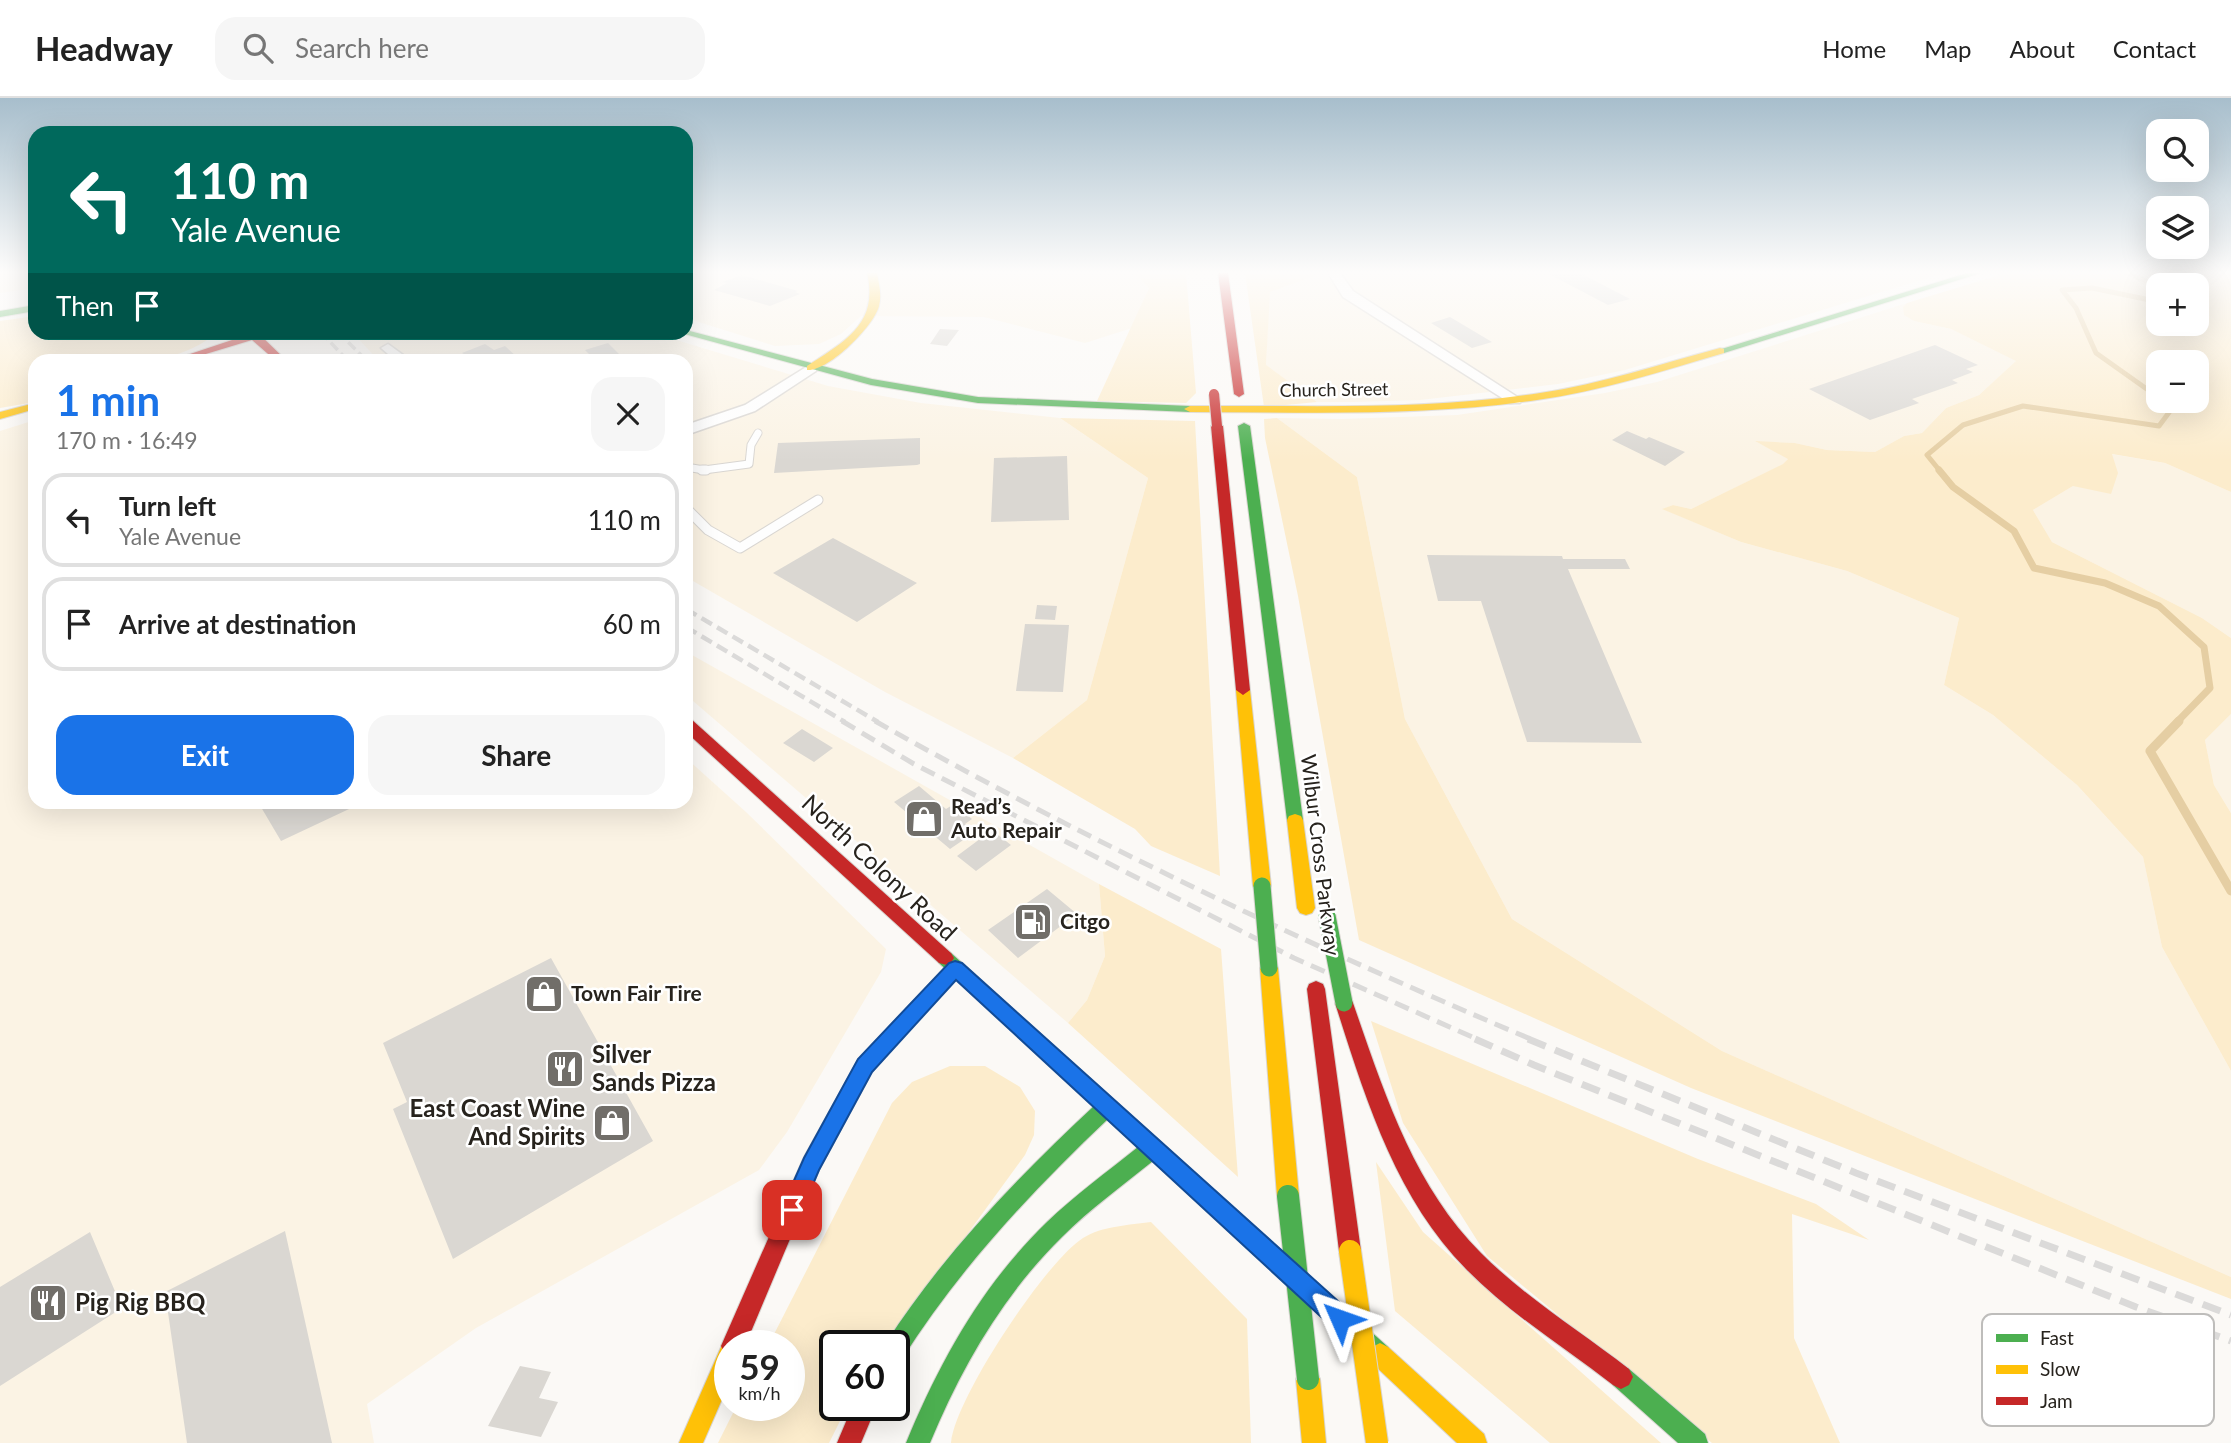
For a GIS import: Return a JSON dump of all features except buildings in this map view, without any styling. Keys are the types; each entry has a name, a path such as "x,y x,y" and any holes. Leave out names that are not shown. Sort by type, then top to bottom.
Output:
{"main road":[{"name":"Church Street","path":"695,336 811,369 978,400 1094,407 1343,409 1515,400 1627,379 1769,336"},
{"path":"811,369 851,336"},
{"name":"Wilbur Cross Parkway","path":"1232,336 1307,914"},
{"path":"194,354 235,340"},
{"path":"259,340 274,354"},
{"path":"1213,387 1262,886 1288,1196 1314,1443"},
{"path":"0,416 28,408"},
{"path":"1282,727 1345,1003 1381,1115 1403,1161 1428,1204 1457,1242 1531,1308 1616,1372 1696,1443"},
{"name":"North Colony Road","path":"693,729 1154,1147 1475,1443"},
{"path":"740,1330 811,1164 865,1066 955,968"},
{"path":"1315,982 1377,1443"},
{"path":"906,1330 951,1264 1000,1207 1108,1106"},
{"path":"918,1443 960,1352 998,1294 1041,1243 1154,1147"},
{"path":"691,1443 714,1390"},
{"path":"849,1443 858,1421"}],"street":[{"path":"1414,336 1515,400"},
{"path":"388,348 396,354"},
{"path":"693,428 750,408 811,369"}],"lane":[{"path":"693,468 704,470 748,464 751,445 758,433"},
{"path":"693,515 708,530 740,548 818,500"}],"shaded area":[{"path":"0,336 28,336 28,340 206,340 178,354 28,354 28,403 0,408"},
{"path":"742,336 837,336 819,344 775,346"},
{"path":"1057,336 1108,336 1085,343"},
{"path":"1127,336 1191,336 1196,393 1186,403 1097,401"},
{"path":"1254,336 1268,336 1266,365 1317,402 1264,407"},
{"path":"1267,336 1738,336 1625,370 1558,384 1420,400 1317,402 1266,366"},
{"path":"1803,336 1965,336 2017,361 1979,395 1946,408 1922,433 1904,436 1875,452 1827,450 1795,443 1757,442 1789,458 1784,464 1691,509 1673,505 1663,509 1741,542 1847,571 1959,618 1944,685 1993,715 2077,785 2143,857 2162,947 2231,1071 2231,1277 1722,1051 1512,919 1405,719 1357,477 1277,418 1457,415 1605,393 1657,382"},
{"path":"1965,336 2231,336 2231,492 2165,463 2112,454 2118,473 2111,494 2073,486 2033,510 2052,542 2202,618 2231,638 2231,714 2205,740 2214,785 2231,813 2231,1071 2162,947 2143,857 2077,785 1993,715 1944,685 1959,618 1847,571 1741,542 1662,509 1673,505 1691,509 1783,464 1788,459 1755,441 1795,443 1827,450 1875,452 1904,436 1922,433 1946,408 1979,395 2016,361"},
{"path":"359,340 676,340 828,386 921,403 1060,418 1148,478 1087,700 1013,758 885,692 693,581 693,354 372,354"},
{"path":"1060,418 1195,421 1220,876 1151,846 1135,829 1013,758 1087,700 1148,478"},
{"path":"1277,418 1357,477 1405,719 1512,919 1722,1051 2231,1277 2231,1299 1691,1088 1359,940 1298,596 1265,438 1264,419"},
{"path":"28,422 28,809 693,809 693,764 746,812 886,949 881,972 787,1132 759,1170 476,1328 367,1404 374,1443 0,1443 0,431"},
{"path":"2111,454 2165,463 2231,492 2231,638 2202,618 2052,542 2033,510 2073,486"},
{"path":"693,656 1099,884 1105,956 1087,1000 1068,1023 693,701"},
{"path":"2231,714 2231,813 2214,785 2205,740"},
{"path":"1099,884 1221,949 1238,1177 1068,1023 1087,1000 1105,956"},
{"path":"1371,1021 1698,1159 1816,1204 1869,1240 1792,1214 1794,1338 1840,1443 1712,1443 1487,1256 1403,1123"},
{"path":"950,1066 985,1066 1020,1087 1035,1111 1034,1135 1025,1155 898,1330 819,1330 819,1421 840,1421 829,1443 718,1443 729,1421 805,1421 805,1330 776,1330 892,1103 912,1082"},
{"path":"1376,1162 1423,1232 1661,1443 1550,1443 1395,1311"},
{"path":"1151,1222 1247,1319 1251,1443 951,1443 956,1423 984,1365 1047,1274 1067,1252 1091,1234"}],"waterway":[{"path":"2088,336 2096,353 2146,388"},
{"path":"1940,471 1927,455 1963,425 2023,406 2159,426 2169,413"},
{"path":"1939,470 1953,487 2014,531 2034,568 2105,583 2159,606 2204,647 2210,688 2177,722"},
{"path":"2179,721 2150,751 2231,891"}],"railway":[{"path":"328,340 341,354"},
{"path":"346,340 360,354"},
{"path":"693,613 878,722"},
{"path":"693,631 845,722"},
{"path":"842,721 914,764 1294,958 1479,1040"},
{"path":"875,721 1036,808 1199,890 1365,967 1533,1040"},
{"path":"1475,1039 2156,1314"},
{"path":"1528,1039 1856,1173 2231,1315"},
{"path":"2214,1335 2231,1341"}],"traffic: fast":[{"path":"696,336 871,382 978,400 1190,409"},
{"path":"1720,351 1770,336"},
{"path":"1244,426 1295,820"},
{"path":"1262,886 1269,968"},
{"path":"1327,916 1344,1003"},
{"path":"945,958 1380,1355"},
{"path":"907,1330 940,1283 992,1221 1108,1106"},
{"path":"918,1443 959,1356 1012,1276 1067,1218 1154,1147"},
{"path":"1288,1196 1308,1379"},
{"path":"1621,1377 1696,1443"}],"traffic: slow":[{"path":"811,368 855,336"},
{"path":"1190,409 1393,408 1514,400 1592,386 1720,351"},
{"path":"0,416 28,408"},
{"path":"1243,690 1262,886"},
{"path":"1295,820 1306,908"},
{"path":"1269,968 1288,1196"},
{"path":"1350,1251 1377,1443"},
{"path":"1380,1355 1475,1443"},
{"path":"1308,1379 1314,1443"},
{"path":"691,1443 714,1390"}],"traffic: jam":[{"path":"1231,336 1239,394"},
{"path":"196,354 240,340"},
{"path":"259,340 274,354"},
{"path":"1214,394 1217,426"},
{"path":"1217,426 1243,690"},
{"path":"693,729 945,958"},
{"path":"740,1330 811,1164 865,1066 955,968"},
{"path":"1316,989 1350,1251"},
{"path":"1344,1003 1389,1128 1418,1188 1436,1216 1456,1242 1493,1280 1621,1377"},
{"path":"849,1443 858,1421"}],"place":[{"name":"Read’s Auto Repair","path":"924,819"},
{"name":"Citgo","path":"1033,922"},
{"name":"Town Fair Tire","path":"544,994"},
{"name":"Silver Sands Pizza","path":"565,1069"},
{"name":"East Coast Wine And Spirits","path":"612,1123"},
{"name":"Pig Rig BBQ","path":"48,1303"}],"route":[{"path":"792,1210 811,1164 865,1066 955,968 1340,1319"}]}
